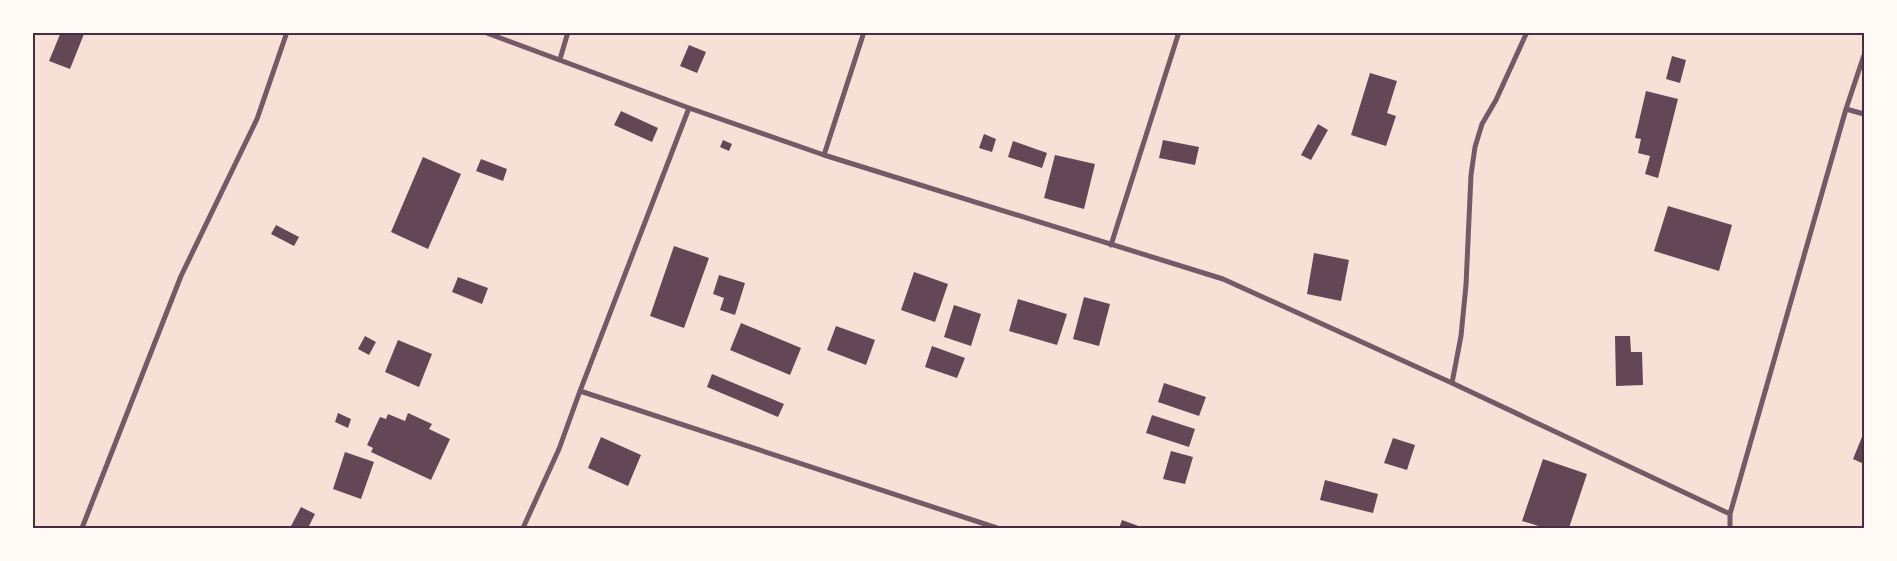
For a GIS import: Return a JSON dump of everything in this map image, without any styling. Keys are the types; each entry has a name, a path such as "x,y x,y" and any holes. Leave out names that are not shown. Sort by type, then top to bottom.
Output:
{"street":[{"path":"82,528 181,276 258,119 287,32"},
{"path":"484,32 689,108 824,155 1223,279 1452,383 1730,514"},
{"path":"560,59 568,32"},
{"path":"824,155 864,32"},
{"path":"1111,245 1180,32"},
{"path":"1452,383 1462,336 1466,293 1471,175 1475,147 1482,124 1496,100 1527,32"},
{"path":"1730,528 1730,514 1846,109 1864,55"},
{"path":"523,528 559,449 689,108"},
{"path":"1846,109 1864,114"},
{"path":"580,391 997,528"}],"building":[{"path":"61,32 84,34 70,69 49,61"},
{"path":"689,45 706,52 697,73 680,66"},
{"path":"1672,56 1686,60 1680,83 1666,79"},
{"path":"1370,73 1397,81 1387,113 1396,116 1386,146 1351,135"},
{"path":"1646,91 1678,99 1658,178 1645,174 1650,156 1638,153 1641,139 1635,138"},
{"path":"621,111 658,128 652,142 614,125"},
{"path":"1318,124 1328,130 1311,160 1301,155"},
{"path":"984,134 996,139 992,152 979,148"},
{"path":"723,140 732,144 729,151 720,147"},
{"path":"1163,140 1199,147 1195,165 1159,158"},
{"path":"1013,141 1047,153 1042,168 1008,157"},
{"path":"1055,155 1095,164 1084,209 1044,198"},
{"path":"423,157 461,174 428,249 391,232"},
{"path":"481,159 507,169 503,181 476,171"},
{"path":"1668,206 1732,225 1719,271 1654,251"},
{"path":"276,225 299,237 294,246 271,234"},
{"path":"674,246 709,258 684,328 650,316"},
{"path":"1314,253 1349,260 1341,301 1307,294"},
{"path":"914,272 948,284 935,322 901,310"},
{"path":"719,275 745,283 735,315 720,310 724,298 713,294"},
{"path":"458,277 488,288 482,304 452,292"},
{"path":"1084,297 1110,304 1099,346 1073,339"},
{"path":"1018,299 1067,314 1057,345 1009,331"},
{"path":"954,305 981,314 971,346 944,337"},
{"path":"741,323 801,348 790,375 730,350"},
{"path":"836,326 875,340 866,365 827,350"},
{"path":"365,336 376,342 369,355 358,349"},
{"path":"1615,336 1630,336 1631,352 1642,352 1643,385 1616,386"},
{"path":"398,340 432,354 419,387 385,372"},
{"path":"932,346 965,358 957,378 925,367"},
{"path":"712,374 784,404 778,417 707,387"},
{"path":"1164,383 1206,397 1199,416 1158,402"},
{"path":"338,413 351,419 348,428 335,422"},
{"path":"408,413 432,424 429,429 450,439 431,480 371,452 373,448 367,445 380,417 386,419 388,414 405,421"},
{"path":"1152,415 1195,429 1189,447 1146,433"},
{"path":"1864,432 1864,464 1853,459"},
{"path":"601,437 641,455 628,486 588,468"},
{"path":"1393,438 1415,445 1407,470 1384,463"},
{"path":"1171,451 1193,457 1185,484 1163,479"},
{"path":"345,452 374,462 361,499 333,489"},
{"path":"1543,459 1587,474 1569,528 1545,528 1522,521"},
{"path":"1325,480 1378,494 1373,513 1320,500"},
{"path":"301,507 315,514 308,528 290,528"},
{"path":"1122,520 1144,528 1119,528"}]}
